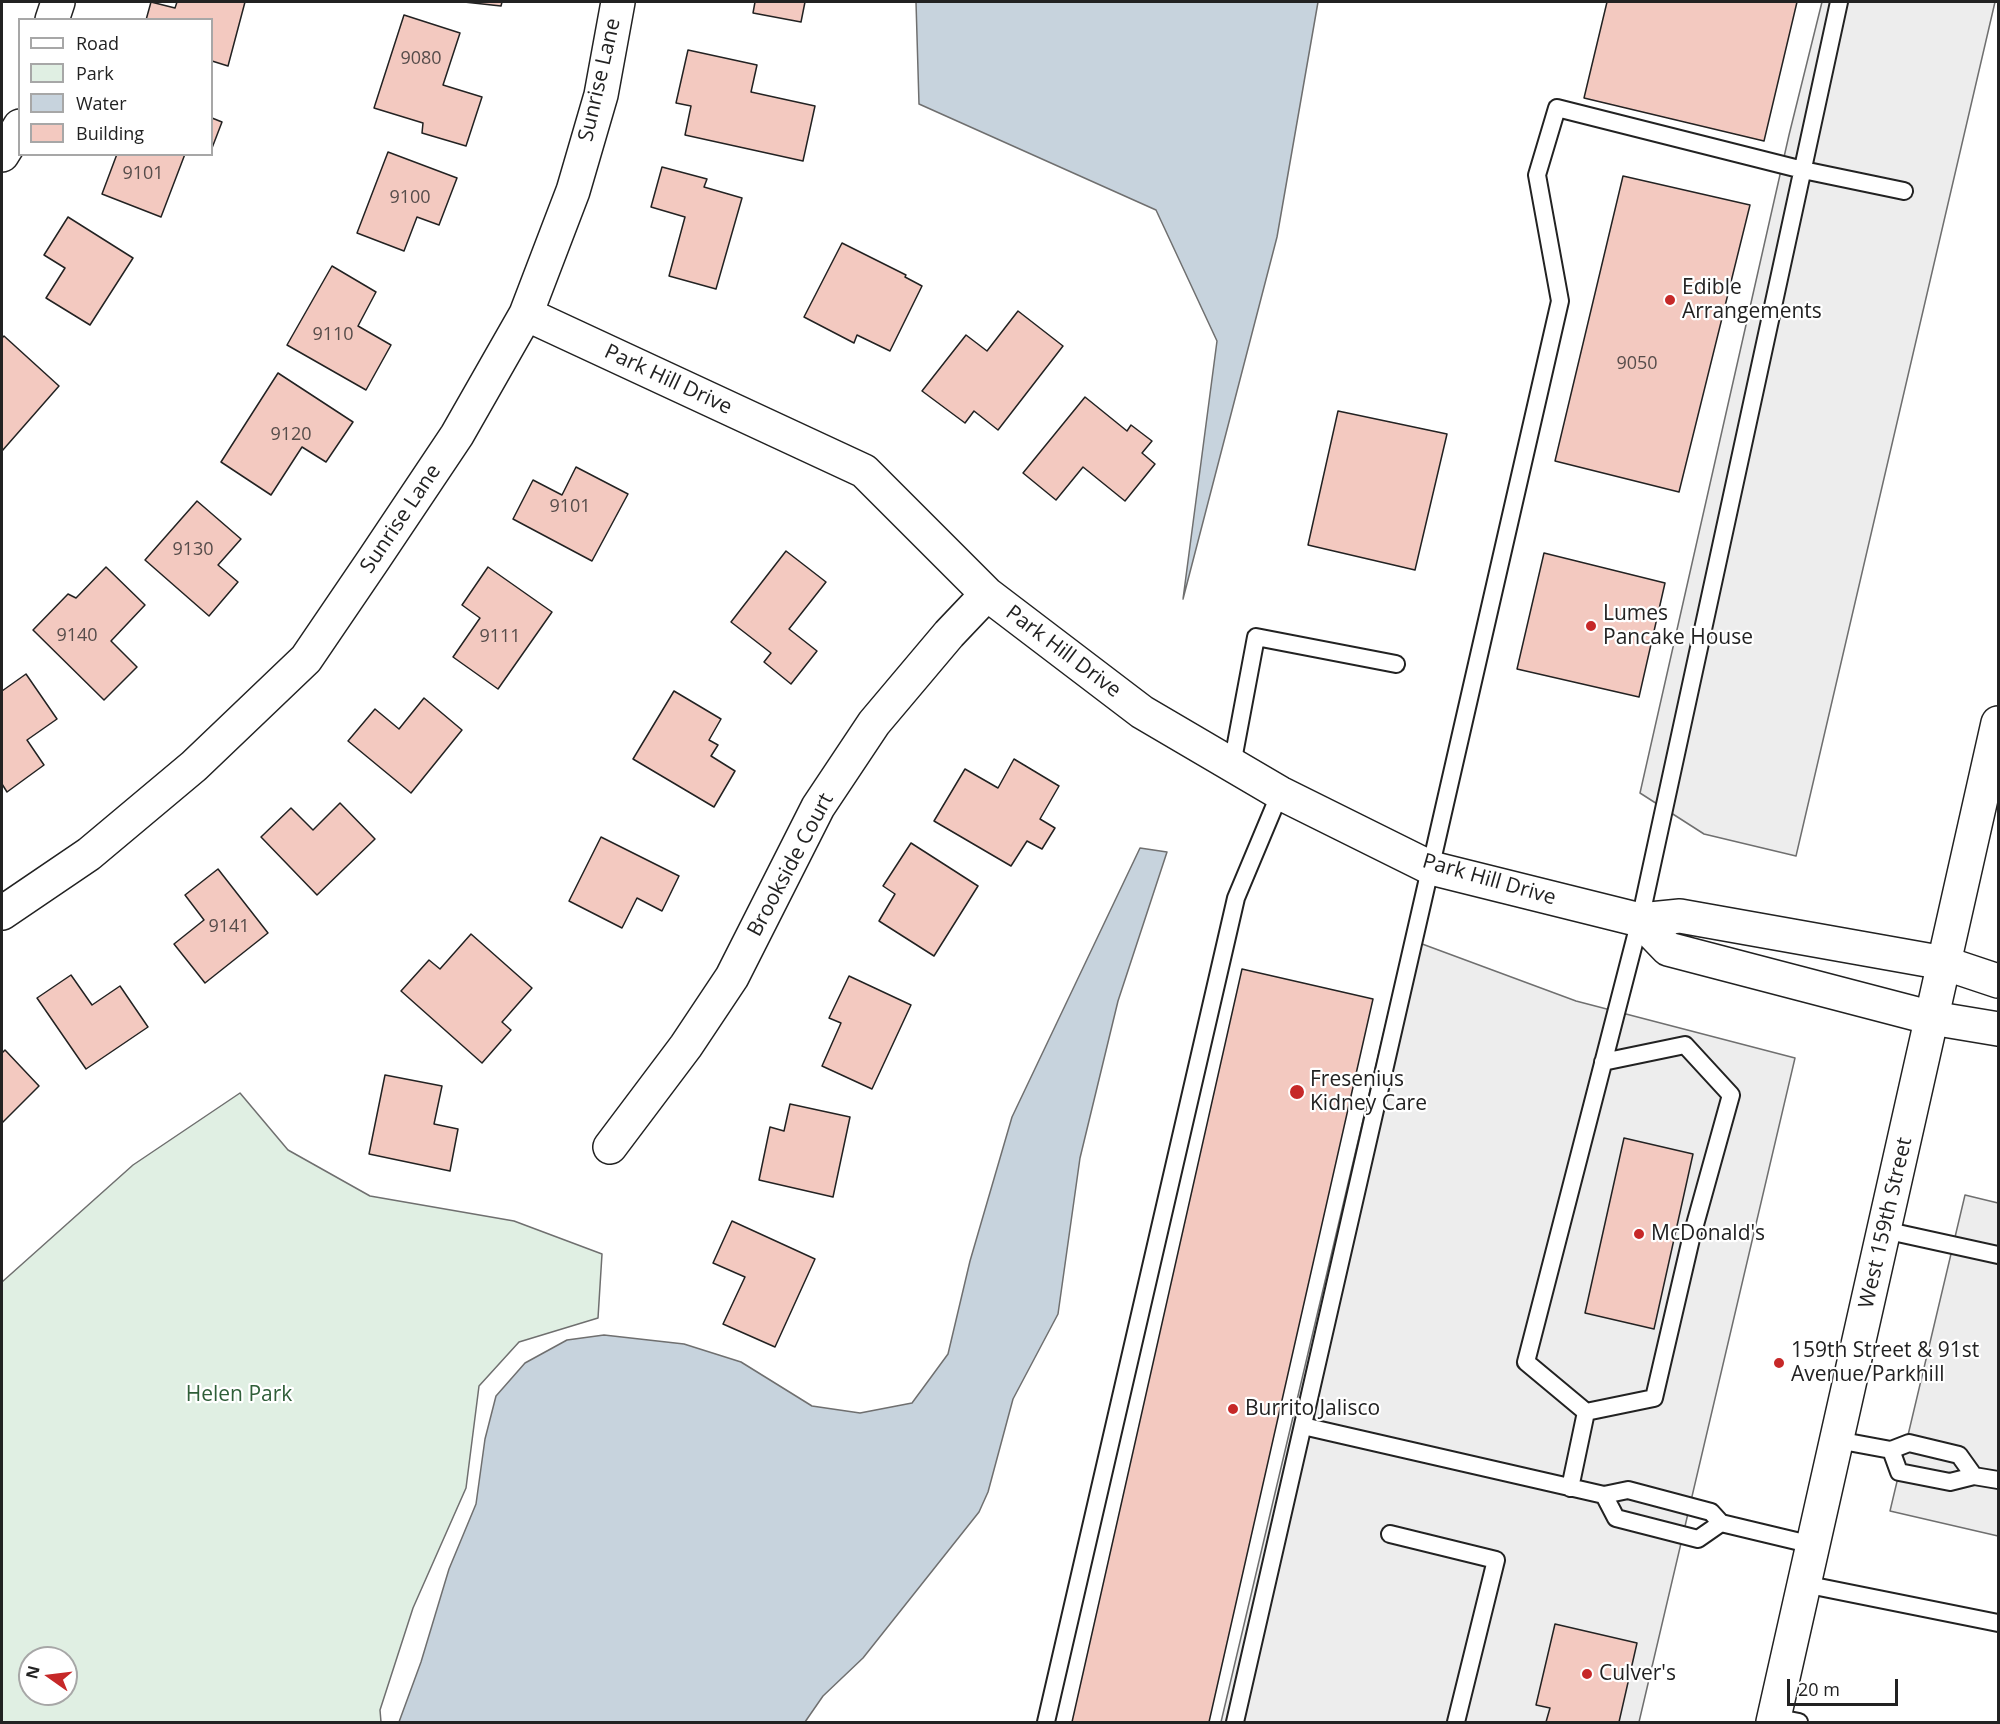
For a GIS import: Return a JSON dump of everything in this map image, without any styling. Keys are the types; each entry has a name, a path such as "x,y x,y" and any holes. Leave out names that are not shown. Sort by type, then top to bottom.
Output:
{"street":[{"path":"53,18 58,2"},
{"name":"Sunrise Lane","path":"2,913 89,854 124,825 194,766 306,659 457,435 526,314 573,191 601,94 618,2"},
{"path":"2,154 18,129"},
{"name":"Park Hill Drive","path":"526,314 864,471 987,594 1142,712 1280,793 1431,868 1640,920 1680,916 1944,963 1998,981"},
{"name":"Brookside Court","path":"610,1147 686,1046 732,977 818,807 868,733 949,634 987,594"},
{"name":"West 159th Street","path":"1782,1721 1812,1545 1998,723"},
{"path":"1640,920 1668,949 1932,1018 1998,1029"}],"lane":[{"path":"1586,1412 1526,1362 1640,920 1839,2"},
{"path":"1235,1722 1560,301 1537,175 1557,108 1803,170 1904,191"},
{"path":"1232,765 1256,637 1396,664"},
{"path":"1046,1722 1236,898 1280,793"},
{"path":"1586,1412 1654,1398 1692,1239 1731,1095 1685,1045 1603,1062"},
{"path":"1884,1230 1998,1254"},
{"path":"1570,1488 1586,1412"},
{"path":"1303,1426 1604,1495 1628,1490 1711,1512 1721,1523 1812,1545"},
{"path":"1837,1440 1892,1450 1909,1443 1959,1455 1974,1476"},
{"path":"1892,1450 1899,1472 1950,1482 1974,1476 1998,1480"},
{"path":"1604,1495 1616,1518 1698,1539 1721,1523"},
{"path":"1390,1534 1496,1560 1456,1722"},
{"path":"1804,1584 1998,1623"}],"green space":[{"name":"Helen Park","path":"240,1093 288,1150 370,1196 514,1221 602,1254 598,1318 519,1342 479,1386 466,1488 413,1608 380,1710 381,1722 2,1722 2,1282 133,1165"}],"shaded area":[{"path":"1822,2 1995,2 1796,856 1704,834 1640,793 1789,135"},
{"path":"1406,938 1576,1001 1795,1058 1639,1722 1221,1722"},
{"path":"1965,1195 1998,1203 1998,1536 1890,1511"}],"water":[{"path":"916,2 1318,2 1277,237 1183,599 1217,341 1156,210 919,104"},
{"path":"1140,848 1167,852 1118,1001 1080,1158 1058,1314 1013,1399 988,1492 979,1512 863,1658 823,1696 805,1722 399,1722 421,1662 449,1569 476,1504 485,1439 496,1396 525,1363 567,1340 604,1335 684,1344 741,1362 812,1406 860,1413 912,1403 948,1354 970,1261 1012,1117"}],"building":[{"path":"151,2 175,8 177,2 245,2 228,66 213,61 213,18 147,18"},
{"path":"464,2 502,2 501,6"},
{"path":"755,2 805,2 801,22 753,13"},
{"path":"1607,2 1797,2 1764,141 1584,98"},
{"path":"404,15 460,33 443,85 482,97 466,146 422,133 423,123 374,108"},
{"path":"688,50 757,65 751,92 815,106 803,161 685,135 691,106 676,103"},
{"path":"213,118 222,122 213,145"},
{"path":"388,152 457,178 439,225 417,217 404,251 357,233"},
{"path":"116,156 184,156 161,217 102,194"},
{"path":"662,167 707,179 704,187 742,198 716,289 669,276 685,217 651,207"},
{"path":"1623,176 1750,205 1679,492 1555,461"},
{"path":"68,217 133,258 90,325 46,298 65,268 44,255"},
{"path":"842,243 906,275 905,277 922,286 890,351 857,335 854,343 804,317"},
{"path":"332,266 376,292 358,326 391,345 366,390 287,345"},
{"path":"1018,311 1063,346 998,430 974,411 965,423 922,391 966,335 987,351"},
{"path":"4,336 59,386 2,451 2,338"},
{"path":"278,373 353,422 326,462 302,447 271,495 221,462"},
{"path":"1085,397 1127,431 1131,425 1152,441 1142,453 1155,464 1125,501 1083,467 1056,500 1023,473"},
{"path":"1338,411 1447,434 1415,570 1308,545"},
{"path":"576,467 628,494 592,561 513,519 533,480 562,495"},
{"path":"197,501 241,539 218,565 238,582 209,616 145,560"},
{"path":"786,551 826,582 789,629 817,651 791,684 764,662 771,653 731,622"},
{"name":"Lumes Pancake House","path":"1544,553 1665,583 1639,697 1517,669"},
{"path":"106,567 145,605 111,641 137,667 104,700 33,630 68,594 76,598"},
{"path":"488,567 552,612 498,689 453,657 480,618 462,605"},
{"path":"26,674 57,719 27,740 44,765 7,792 2,784 2,691"},
{"path":"674,691 721,719 709,740 718,745 711,756 735,771 714,807 633,759"},
{"path":"424,698 462,730 411,793 348,741 375,709 399,729"},
{"path":"1014,759 1059,786 1040,819 1055,828 1042,849 1027,841 1011,866 934,821 965,769 998,788"},
{"path":"340,803 375,839 317,895 261,837 291,808 313,830"},
{"path":"601,837 679,876 662,911 637,898 622,928 569,901"},
{"path":"911,843 978,886 934,956 879,921 895,894 883,886"},
{"path":"218,869 268,933 205,983 174,944 204,920 185,895"},
{"path":"471,934 532,988 502,1022 511,1030 482,1063 401,991 429,960 440,969"},
{"path":"1242,969 1373,999 1209,1722 1072,1722"},
{"path":"71,975 92,1005 120,986 148,1027 86,1069 37,998"},
{"path":"849,976 911,1005 872,1089 822,1066 841,1023 829,1018"},
{"path":"5,1050 39,1086 2,1123 2,1053"},
{"path":"385,1075 442,1086 434,1124 458,1129 450,1171 369,1154"},
{"path":"790,1104 850,1117 833,1197 759,1180 770,1127 784,1131"},
{"name":"McDonald's","path":"1624,1138 1693,1154 1654,1329 1585,1313"},
{"path":"732,1221 815,1259 775,1347 723,1324 745,1277 713,1263"},
{"name":"Culver's","path":"1555,1624 1637,1643 1619,1722 1546,1722 1550,1708 1536,1705"}],"place":[{"name":"Edible Arrangements","path":"1670,300"},
{"name":"Lumes Pancake House","path":"1591,626"},
{"name":"Fresenius Kidney Care","path":"1297,1092"},
{"name":"McDonald's","path":"1639,1234"},
{"name":"159th Street & 91st Avenue/Parkhill","path":"1779,1363"},
{"name":"Burrito Jalisco","path":"1233,1409"},
{"name":"Culver's","path":"1587,1674"}]}
